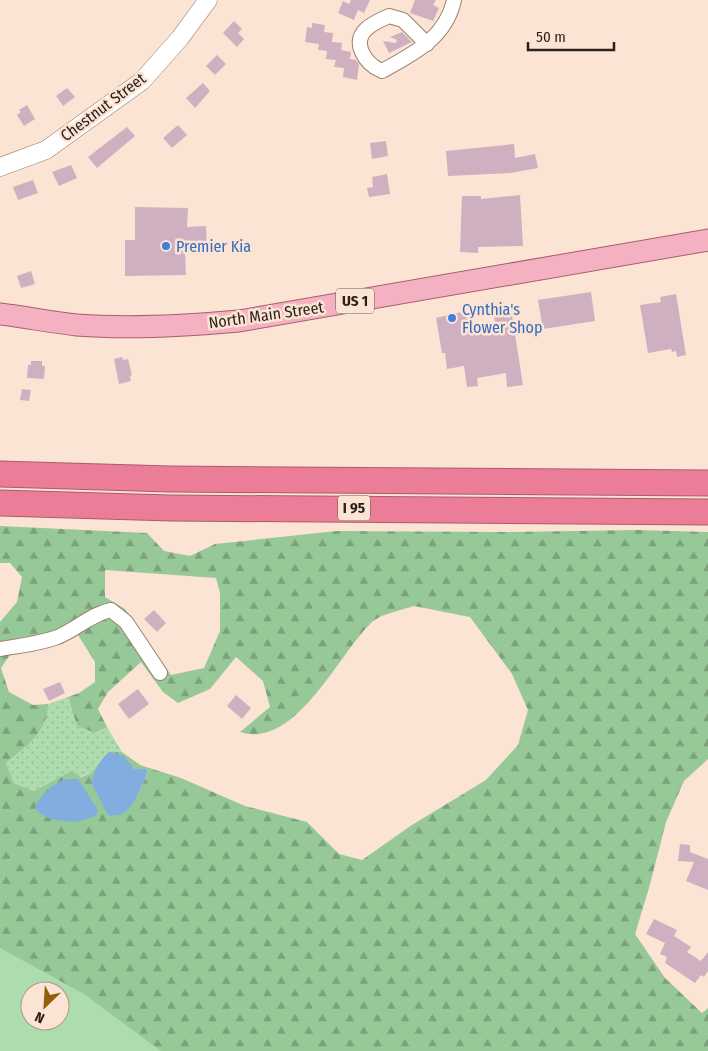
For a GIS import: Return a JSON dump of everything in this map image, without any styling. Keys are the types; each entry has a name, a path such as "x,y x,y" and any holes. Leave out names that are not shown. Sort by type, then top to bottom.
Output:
{"highway":[{"name":"I 95","path":"0,474 208,479 708,483"},
{"name":"I 95","path":"0,503 171,508 708,512"}],"main road":[{"name":"North Main Street","path":"0,314 77,325 104,326 180,326 239,321 708,240"}],"street":[{"name":"Chestnut Street","path":"0,167 46,150 142,81 180,38 208,0"},
{"path":"427,44 403,20 389,16 366,29 359,36 358,43 365,58 373,67 382,71 414,54 427,44 445,25 454,0"},
{"path":"0,649 56,638 99,612 111,610 126,622 160,673"}],"green space":[{"path":"0,526 147,533 164,551 190,556 215,544 337,531 509,532 638,530 708,532 708,759 684,781 666,822 635,934 665,978 702,1013 708,1008 708,1051 0,1051 0,622 17,602 22,577 10,563 0,563","holes":["105,570 216,578 220,593 220,631 204,668 171,675 125,609 105,597","414,606 470,617 512,674 528,710 518,745 486,780 412,825 362,860 339,854 307,822 245,806 181,778 140,765 122,752 108,752 90,774 81,777 72,771 34,791 14,783 6,763 20,752 40,730 47,713 48,704 33,705 9,692 1,668 11,653 33,652 78,635 95,662 95,682 79,693 68,697 77,726 95,733 107,727 98,709 108,692 141,662 163,692 178,703 210,689 236,657 263,681 270,707 240,732 260,734 279,727 297,714 314,696 371,623 385,615","129,764 134,769 146,769 148,771 133,803 114,816"]},
{"path":"68,697 77,726 95,733 107,727 122,752 108,752 90,774 50,783 34,791 14,783 6,763 25,748 48,710 48,704"},
{"path":"0,948 60,981 20,981 20,1031 70,1031 70,986 84,994 161,1051 0,1051"}],"water":[{"path":"110,752 124,756 134,769 146,769 148,771 139,794 129,808 123,813 116,815 108,815 91,782 101,761"},
{"path":"66,779 78,779 98,810 96,815 82,820 63,821 54,820 39,813 35,807 41,798 48,790"}],"building":[{"path":"351,0 370,0 364,13 358,10 354,20 338,13 343,1 349,4"},
{"path":"415,0 436,0 433,5 439,8 433,21 410,13"},
{"path":"234,21 242,29 238,33 244,39 237,47 223,33"},
{"path":"312,23 325,25 324,32 333,33 332,42 342,43 341,50 351,52 350,59 356,60 359,64 357,80 343,77 344,68 334,67 336,60 326,59 327,51 318,50 319,44 305,42 307,27 312,28"},
{"path":"402,32 412,42 389,53 383,41 396,43 397,40 390,37"},
{"path":"217,55 226,64 215,75 206,66"},
{"path":"203,83 210,91 195,108 186,98"},
{"path":"67,88 75,97 63,106 56,96"},
{"path":"27,105 35,119 24,126 17,115 21,112 19,110"},
{"path":"178,125 187,135 172,148 163,138"},
{"path":"127,127 135,136 97,168 88,157"},
{"path":"386,141 388,156 372,159 370,143"},
{"path":"514,144 515,158 535,154 538,168 510,173 448,176 446,151"},
{"path":"71,165 77,178 59,186 52,172"},
{"path":"387,174 390,194 369,197 367,188 373,187 372,177"},
{"path":"33,180 38,193 18,200 13,187"},
{"path":"520,195 523,246 478,247 478,253 460,252 462,196 481,196 481,199"},
{"name":"Premier Kia","path":"135,207 188,208 187,227 206,226 207,252 185,251 186,275 125,276 125,240 135,240"},
{"path":"31,271 35,284 21,288 17,276"},
{"path":"591,292 595,321 543,329 538,300"},
{"path":"676,294 686,355 677,357 676,351 672,352 671,349 648,353 640,305 661,302 660,297"},
{"path":"511,309 523,385 507,387 506,373 477,378 478,386 467,387 464,366 447,369 445,353 442,353 436,318 466,311 468,326 495,322 493,312"},
{"path":"122,357 123,360 128,359 132,375 130,376 131,381 119,384 114,359"},
{"path":"31,361 42,361 42,366 45,366 44,379 27,378 28,365 31,365"},
{"path":"22,389 31,390 29,401 20,400"},
{"path":"154,610 166,623 157,632 144,619"},
{"path":"60,682 65,693 49,701 43,689"},
{"path":"138,689 149,704 129,719 118,704"},
{"path":"236,695 251,708 242,719 227,706"},
{"path":"680,844 690,845 690,852 708,859 708,890 686,881 694,862 678,861"},
{"path":"654,919 677,930 674,936 691,947 687,952 701,961 708,952 708,971 704,977 701,975 695,983 665,963 667,957 660,954 665,943 646,934"}],"place":[{"name":"Premier Kia","path":"166,246"},
{"name":"Cynthia's Flower Shop","path":"452,318"}]}
